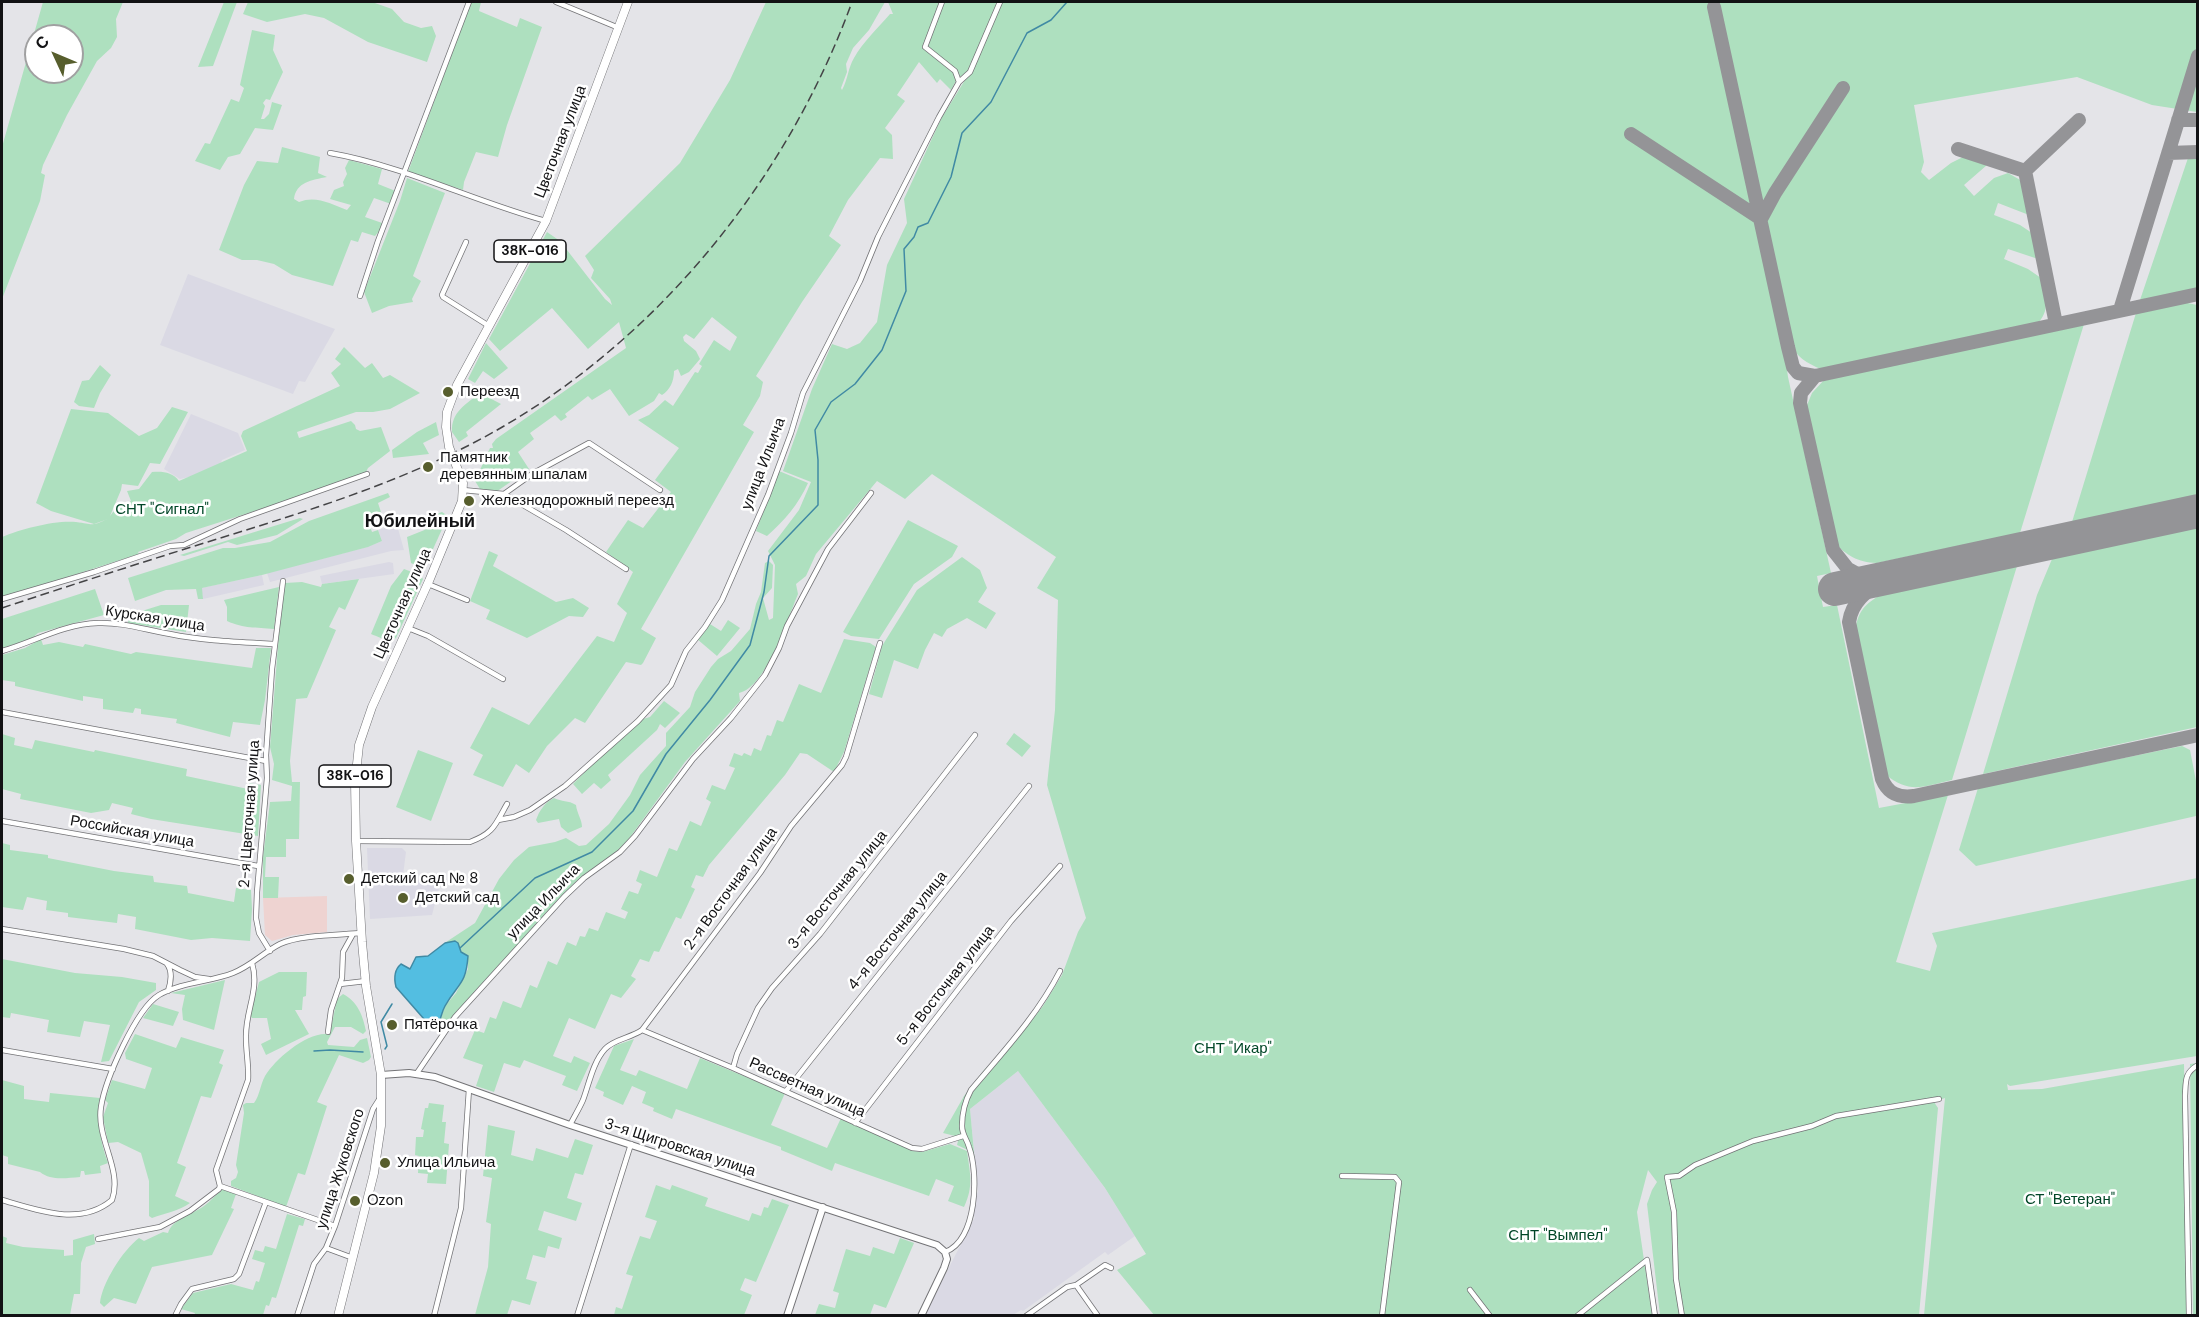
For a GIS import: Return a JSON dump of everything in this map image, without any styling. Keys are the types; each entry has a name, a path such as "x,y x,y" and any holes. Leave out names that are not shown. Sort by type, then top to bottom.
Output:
{"main road":[{"name":"Цветочная улица","path":"381,1075 357,934 355,782 359,746 372,707 458,512 463,490 447,436 447,415 457,385 546,221 628,2"},
{"path":"338,1316 379,1150 381,1075"}],"street":[{"path":"360,296 469,2"},
{"path":"556,2 619,28"},
{"path":"942,2 925,47 955,71 960,82"},
{"name":"улица Ильича","path":"498,820 514,817 530,810 565,786 638,721 671,685 686,651 722,600 768,495 803,393 939,117 960,82 970,72 1000,2"},
{"path":"330,153 356,158 546,221"},
{"path":"466,242 442,295 489,326"},
{"path":"504,494 532,474 589,443 660,490"},
{"path":"2,599 94,572 170,546 184,545 240,519 367,474"},
{"path":"463,490 504,494 566,530 626,569"},
{"name":"улица Ильича","path":"417,1073 455,1017 564,897 584,878 620,852 635,836 693,759 731,718 765,675 787,626 828,549 871,493"},
{"name":"2-я Цветочная улица","path":"270,951 259,933 257,922 258,866 267,778 266,762 274,644 283,581"},
{"path":"428,584 467,600"},
{"name":"Курская улица","path":"2,651 24,645 42,636 96,623 124,624 226,642 274,644"},
{"path":"408,628 428,636 503,679"},
{"name":"2-я Восточная улица","path":"570,1125 605,1049 642,1030 760,873 791,826 842,765 880,643"},
{"path":"2,712 266,762"},
{"name":"3-я Восточная улица","path":"734,1068 737,1054 758,1008 772,988 820,934 975,735"},
{"name":"4-я Восточная улица","path":"786,1091 1029,786"},
{"name":"улица Ильича","path":"356,841 470,842 485,837 507,804"},
{"name":"Российская улица","path":"2,821 258,866"},
{"name":"5-я Восточная улица","path":"855,1123 1011,921 1060,866"},
{"path":"2,928 124,949 163,960 195,977 212,979"},
{"path":"2,1200 58,1215 89,1211 112,1200 116,1181 101,1123 101,1108 113,1069 142,1012 153,1000 168,991 234,972 281,944 295,940 357,934"},
{"path":"328,1032 331,1010 340,984 343,952 357,934"},
{"path":"163,960 169,968 171,981 168,991"},
{"path":"220,1186 216,1170 244,1093 249,1066 246,1038 247,1019 256,982 252,963"},
{"path":"921,1316 944,1268 945,1252 952,1250 973,1215 975,1185 969,1147 963,1136 962,1125 965,1101 971,1090 1026,1024 1060,971"},
{"path":"340,984 366,981"},
{"name":"Рассветная улица","path":"642,1030 734,1068 912,1148 922,1149 963,1136"},
{"path":"2,1050 113,1069"},
{"path":"2188,1316 2185,1096 2186,1075 2198,1065"},
{"path":"381,1075 417,1073"},
{"name":"3-я Щигровская улица","path":"417,1073 937,1245 945,1252"},
{"path":"434,1316 461,1208 469,1089"},
{"name":"улица Жуковского","path":"297,1316 314,1264 326,1248 335,1226 373,1109 382,1097"},
{"path":"1682,1316 1676,1279 1674,1212 1667,1177 1679,1176 1695,1165 1753,1141 1812,1126 1836,1116 1939,1099"},
{"path":"577,1316 631,1144"},
{"path":"1342,1176 1395,1177 1399,1182 1382,1316"},
{"path":"220,1186 335,1226"},
{"path":"98,1239 160,1227 190,1211 220,1186"},
{"path":"175,1316 192,1289 237,1278 266,1202"},
{"path":"787,1316 823,1207"},
{"path":"326,1248 353,1258"},
{"path":"1577,1316 1647,1260 1655,1316"},
{"path":"1027,1315 1067,1287 1076,1285 1098,1268 1105,1265 1111,1268"},
{"path":"1076,1285 1098,1316"},
{"path":"1470,1290 1490,1316"}],"shaded area":[{"path":"188,274 335,329 305,382 299,381 293,394 160,345"},
{"path":"191,414 238,433 245,450 222,460 216,474 180,479 164,469"},
{"path":"397,525 404,550 391,551 270,582 267,573 367,547 382,541 378,530"},
{"path":"393,563 394,574 322,584 320,576"},
{"path":"262,575 264,585 203,599 201,588"},
{"name":"Детский сад","path":"367,848 402,848 406,852 403,875 441,881 432,915 370,919"},
{"path":"327,896 327,932 293,935 272,941 265,935 263,898"},
{"path":"1018,1071 1105,1188 1135,1236 1108,1255 1105,1252 1023,1311 1013,1315 924,1316 975,1217 972,1213 973,1197 978,1192 970,1109"}],"green space":[{"path":"43,2 123,2 116,19 117,37 111,48 97,61 43,165 41,173 45,175 40,201 2,299 2,147 24,69 24,84 84,84 84,24 37,24"},
{"path":"224,2 237,2 213,66 198,67"},
{"path":"248,2 372,2 392,9 404,22 421,28 432,26 436,36 427,62 368,42 324,18 305,14 267,22 243,14"},
{"path":"471,2 481,2 479,11 517,27 520,18 542,27 498,157 476,152 463,190 408,172"},
{"path":"766,2 885,2 869,30 853,48 846,64 847,72 842,90 858,52 890,14 893,14 888,2 2197,2 2197,112 2152,105 2077,77 1914,105 1924,162 1921,172 1929,180 1951,163 1965,156 1987,165 1964,185 1974,196 1994,178 2008,173 2022,181 2029,215 1998,203 1994,215 2020,225 2032,233 2038,259 2008,249 2004,259 2028,269 2041,278 2046,306 2039,322 1823,370 1800,357 1792,345 1784,348 1788,377 1831,573 1817,576 1823,607 1837,605 1879,808 1948,795 1896,962 1930,971 1937,946 1932,933 2197,878 2197,1056 2010,1086 2007,1084 2008,1090 2042,1089 2184,1064 2188,1315 1924,1315 1945,1098 1934,1102 1938,1108 1919,1315 1660,1315 1647,1204 1657,1182 1648,1170 1637,1212 1652,1315 1154,1315 1117,1270 1146,1254 1105,1188 1018,1071 970,1109 975,1163 970,1151 957,1145 959,1137 943,1133 964,1096 984,1070 1019,1036 1043,1006 1062,975 1078,932 1086,918 1047,785 1055,710 1058,600 1037,588 1056,557 932,474 905,499 877,481 816,554 806,576 796,584 798,594 788,619 775,651 758,679 749,688 739,693 740,701 685,762 628,840 562,895 450,1019 445,1024 440,1021 445,1006 456,993 468,969 468,956 461,952 455,941 445,943 434,950 475,923 499,879 514,860 529,847 566,838 579,846 586,845 609,824 630,795 640,775 666,746 666,733 690,707 695,692 711,667 718,659 731,651 750,629 761,592 765,563 769,561 773,565 772,588 763,598 769,620 773,618 775,565 768,551 799,510 811,482 783,471 812,389 832,344 847,349 860,343 877,322 887,265 907,223 904,199 941,119 965,80 959,75 951,90 940,79 937,83 919,62 897,95 905,101 885,128 892,135 893,159 880,158 848,200 829,236 841,245 756,376 763,382 760,396 743,425 754,432 641,629 656,638 643,663 641,665 626,662 585,723 575,718 547,746 529,773 516,764 503,787 473,775 483,755 470,748 492,707 529,725 597,636 614,642 627,613 617,604 633,572 606,552 628,520 643,528 671,492 655,480 679,448 638,420 649,415 665,400 673,406 695,372 698,373 702,366 699,364 714,340 730,351 737,337 712,317 694,339 686,334 683,337 684,341 696,351 700,359 689,372 681,376 678,369 674,371 667,391 662,395 659,393 654,401 629,416 610,389 592,400 588,396 565,414 567,417 561,421 555,415 530,433 534,439 518,452 529,469 496,492 480,489 475,481 496,439 626,348 619,322 588,349 552,308 500,351 489,339 547,232 560,241 612,305 610,299 591,278 594,270 585,256 680,163 730,80"},
{"path":"252,30 275,35 273,50 283,72 270,100 266,99 263,103 265,106 261,119 269,114 272,102 282,105 273,130 255,128 240,154 228,157 220,170 195,161 205,143 210,144 231,99 239,102 244,88 240,85"},
{"path":"282,147 320,157 318,173 327,177 301,185 294,199 299,202 317,200 347,210 351,205 330,199 334,190 344,186 343,182 347,174 345,168 349,160 382,169 378,184 398,192 396,202 393,201 391,204 374,198 365,217 385,224 375,236 362,232 358,242 351,240 333,286 292,275 274,264 257,260 242,260 219,250 244,185 257,161 278,163"},
{"path":"2197,157 2197,288 2140,300 2188,158"},
{"path":"407,178 445,193 413,276 421,281 412,299 413,302 389,306 372,313 364,292"},
{"path":"2183,302 2197,305 2197,495 2072,522 2136,313"},
{"path":"2084,324 2020,533 1877,563 1853,557 1833,541 1805,410 1812,393 1824,380"},
{"path":"486,343 508,368 494,379 483,371 475,383 468,379"},
{"name":"СНТ \"Сигнал\"","path":"344,347 365,368 372,363 383,378 390,375 420,393 390,409 356,412 297,432 299,438 351,421 360,431 381,427 390,451 368,468 365,474 186,533 176,539 138,552 139,554 2,598 2,537 48,524 76,522 94,524 51,511 36,503 71,409 108,413 139,436 157,428 172,407 188,412 160,464 150,463 138,486 122,484 110,516 131,501 127,491 139,489 152,472 167,473 179,481 247,451 241,436 243,431 340,386 331,373 341,364 335,359"},
{"path":"100,365 111,375 94,408 79,406 74,402 82,381 89,380"},
{"path":"480,393 501,404 466,432 468,436 459,442 452,432 454,419 460,409"},
{"path":"436,422 439,435 423,443 429,454 393,458 392,450"},
{"path":"779,471 808,483 790,512 767,536 756,531"},
{"path":"388,493 390,497 378,503 381,512 367,518 372,532 378,530 382,541 368,547 202,588 203,599 198,599 196,589 166,590 135,601 128,578 223,548 270,542 309,521"},
{"path":"442,512 448,516 424,569 411,563 407,537 432,527 428,517"},
{"path":"300,518 303,519 277,535 237,545 228,542 184,556 180,555"},
{"path":"908,520 958,546 952,557 914,584 879,639 851,636 843,632"},
{"path":"2197,527 2197,727 1983,774 2037,595 2052,559"},
{"path":"489,551 498,555 493,566 556,602 573,598 589,608 583,617 569,616 527,638 486,619 490,610 470,601"},
{"path":"962,557 980,570 987,588 978,602 996,613 986,629 967,618 947,629 942,637 934,633 918,669 894,660 882,698 869,694 882,646 917,590"},
{"path":"2017,566 1952,780 1917,787 1902,785 1894,781 1885,774 1854,633 1862,611 1880,595"},
{"path":"404,569 420,575 423,579 396,638 387,640 371,634 391,586"},
{"path":"359,579 345,610 339,607 329,627 336,630 307,698 296,699 290,761 292,782 300,782 299,839 286,839 286,857 266,857 265,877 279,877 278,898 263,898 263,857 270,802 291,801 292,786 272,780 274,764 270,747 285,583 302,582 321,587 322,584"},
{"path":"279,587 274,629 245,627 227,621 227,607 224,600"},
{"path":"95,589 104,615 38,633 31,639 2,648 2,619"},
{"path":"161,605 189,605 186,632 128,623 129,615"},
{"path":"728,620 740,628 717,656 697,639 710,624 721,631"},
{"path":"41,639 43,645 59,642 83,647 85,644 131,654 136,652 252,668 256,648 271,648 260,725 233,722 230,737 176,723 177,719 141,714 141,709 135,708 133,713 103,709 103,699 83,696 83,701 15,686 15,682 2,680 2,655 25,648"},
{"path":"844,639 870,643 876,647 844,752 834,772 807,754 800,753 785,775 709,865 703,877 696,875 691,887 695,889 681,919 676,917 659,952 654,951 649,962 640,959 631,976 636,979 621,998 611,994 595,1029 569,1018 553,1056 571,1063 574,1056 590,1063 577,1091 562,1085 566,1076 524,1060 520,1068 504,1063 494,1092 476,1086 483,1065 463,1058 475,1030 484,1033 490,1017 496,1019 503,1001 521,1008 530,985 537,988 548,961 557,965 567,942 576,946 580,936 585,937 589,928 598,931 606,912 625,919 628,912 621,909 629,891 638,894 642,884 636,881 640,870 657,877 669,848 677,851 690,821 701,826 711,802 706,799 712,785 725,790 735,768 729,766 734,753 751,756 754,748 761,751 767,735 771,736 777,720 783,722 799,684 821,693"},
{"path":"664,701 680,713 665,728 660,724 657,730 608,775 611,780 601,789 594,783 582,794 573,784 610,746 643,719 650,717"},
{"path":"1014,733 1031,746 1022,757 1006,744"},
{"path":"2,734 15,738 14,745 32,749 35,740 187,769 186,776 248,789 249,783 261,785 258,836 151,819 131,814 133,808 112,803 109,810 91,813 20,799 21,794 2,789"},
{"path":"2182,746 2190,750 2197,786 2196,816 1976,866 1959,850 1978,788"},
{"path":"418,750 453,763 431,821 396,807"},
{"path":"554,798 576,805 582,827 568,833 561,827 559,819 538,823 536,820 541,810"},
{"path":"2,843 10,845 10,850 48,855 48,858 114,871 153,876 154,882 187,886 188,893 234,902 236,888 251,890 250,941 212,938 191,940 135,929 136,917 118,914 117,923 68,917 68,913 46,910 47,901 27,897 23,910 2,907"},
{"path":"2,959 75,973 156,983 156,990 139,1002 109,1061 101,1062 110,1025 84,1021 80,1037 47,1032 49,1020 11,1013 10,1018 2,1017"},
{"path":"279,972 307,972 306,996 303,997 302,1010 295,1010 309,1034 266,1055 261,1044 271,1039 267,1018 250,1016 259,982"},
{"path":"225,980 214,1030 183,1020 182,1009 185,995 171,993"},
{"path":"343,994 359,1010 366,1031 363,1034 351,1027 335,1027 327,1042 328,1045 354,1047 360,1040 367,1038 371,1057 363,1063 339,1055 317,1102 327,1106 305,1175 298,1173 286,1207 231,1186 231,1181 236,1178 238,1172 236,1165 244,1113 243,1105 254,1103 265,1076 292,1048 310,1037 327,1034 331,1028 337,999"},
{"path":"153,1004 179,1012 173,1026 143,1018"},
{"path":"135,1034 176,1048 181,1037 224,1050 219,1063 223,1065 211,1098 201,1096 177,1163 186,1167 175,1196 190,1203 152,1218 149,1216 149,1181 141,1153 118,1142 108,1143 103,1117 108,1103 105,1100 112,1080 145,1089 152,1068 126,1059 125,1053"},
{"path":"634,1039 620,1070 636,1076 639,1070 687,1089 700,1058 785,1093 771,1125 827,1148 841,1118 913,1151 922,1152 950,1144 967,1151 970,1186 964,1207 948,1201 954,1186 936,1179 929,1196 835,1163 832,1171 781,1150 781,1147 676,1109 672,1119 653,1111 654,1108 642,1103 646,1092 632,1086 623,1105 603,1096 604,1092 595,1088 614,1046"},
{"path":"2197,1063 2197,1316 2193,1315 2190,1064"},
{"path":"2,1080 24,1086 24,1099 49,1102 50,1093 100,1098 100,1131 108,1163 100,1166 101,1173 85,1175 84,1171 81,1171 80,1177 54,1178 8,1164 8,1157 2,1155"},
{"path":"429,1103 444,1105 442,1122 446,1122 444,1143 449,1144 446,1184 427,1183 428,1174 418,1173 419,1156 415,1155 416,1137 423,1137 424,1130 421,1129 425,1108 428,1108"},
{"path":"488,1125 515,1131 511,1155 533,1161 536,1148 568,1158 575,1139 593,1145 583,1175 575,1173 567,1198 582,1203 576,1221 544,1211 538,1230 562,1238 559,1249 548,1246 545,1258 533,1255 526,1279 537,1282 530,1305 512,1300 507,1315 475,1315 488,1267 491,1224 486,1222 492,1178 483,1176"},
{"path":"656,1185 670,1190 672,1185 708,1198 705,1206 749,1221 752,1213 761,1216 764,1207 768,1208 772,1199 789,1205 756,1282 745,1278 740,1290 752,1295 744,1315 614,1315 616,1307 622,1309 633,1276 626,1274 640,1236 650,1239 657,1221 645,1217"},
{"path":"223,1189 236,1194 231,1208 234,1209 212,1255 152,1267 136,1304 114,1298 104,1307 100,1303 109,1277 133,1243 139,1238 144,1241 163,1232 168,1233 174,1224 204,1206"},
{"path":"287,1214 305,1219 303,1226 299,1225 276,1298 272,1297 263,1315 194,1315 195,1313 181,1309 193,1293 231,1284 253,1290 256,1281 259,1282 265,1263 252,1259 255,1250 263,1252 265,1246 276,1249"},
{"path":"94,1234 95,1244 86,1247 81,1263 80,1294 74,1294 70,1315 2,1315 2,1236 7,1238 6,1243 23,1247 64,1250 64,1256 73,1255 73,1240"},
{"path":"900,1238 914,1243 886,1308 874,1304 870,1315 815,1315 819,1304 835,1308 839,1293 833,1291 846,1249 870,1256 873,1247 894,1254"}],"water":[{"path":"455,941 461,952 468,956 465,973 445,1006 436,1028 431,1027 396,987 396,972 401,964 410,969 416,957 428,956 445,943"}],"waterway":[{"path":"460,948 535,878 592,852 633,811 666,754 710,700 750,645 764,592 769,556 818,505 815,430 831,402 855,384 882,350 906,291 904,249 914,237 918,227 928,223 951,177 962,133 991,102 1027,33 1051,20 1067,2"},
{"path":"385,1049 387,1046 381,1022 392,1004"},
{"path":"314,1051 363,1052"}],"taxiway":[{"path":"1714,7 1788,347 1793,367 1798,373 1815,376 2198,294"},
{"path":"2120,310 2198,56"},
{"path":"1631,134 1761,219 1775,193 1843,88"},
{"path":"2025,171 2079,120"},
{"path":"2178,120 2198,120"},
{"path":"1958,149 2025,171 2056,324"},
{"path":"2168,153 2198,152"},
{"path":"1815,376 1801,393 1800,403 1833,550 1848,569 1870,581"},
{"path":"1886,578 1868,591 1858,602 1849,622 1882,779 1887,788 1895,794 1914,796 2198,735"}],"runway":[{"path":"1835,589 2198,511"}],"railway":[{"path":"2,608 295,514 419,469 517,418 581,374 640,324 694,268 743,207 786,141 822,73 852,2"}],"place":[{"name":"Переезд","path":"448,392"},
{"name":"Памятник деревянным шпалам","path":"428,467"},
{"name":"Железнодорожный переезд","path":"469,501"},
{"name":"Детский сад № 8","path":"349,879"},
{"name":"Детский сад","path":"403,898"},
{"name":"Пятёрочка","path":"392,1025"},
{"name":"Улица Ильича","path":"385,1163"},
{"name":"Ozon","path":"355,1201"}],"district":[{"name":"Юбилейный","path":"420,522"}],"park label":[{"name":"СНТ \"Икар\"","path":"1233,1049"},
{"name":"СТ \"Ветеран\"","path":"2070,1200"},
{"name":"СНТ \"Вымпел\"","path":"1558,1236"}]}
